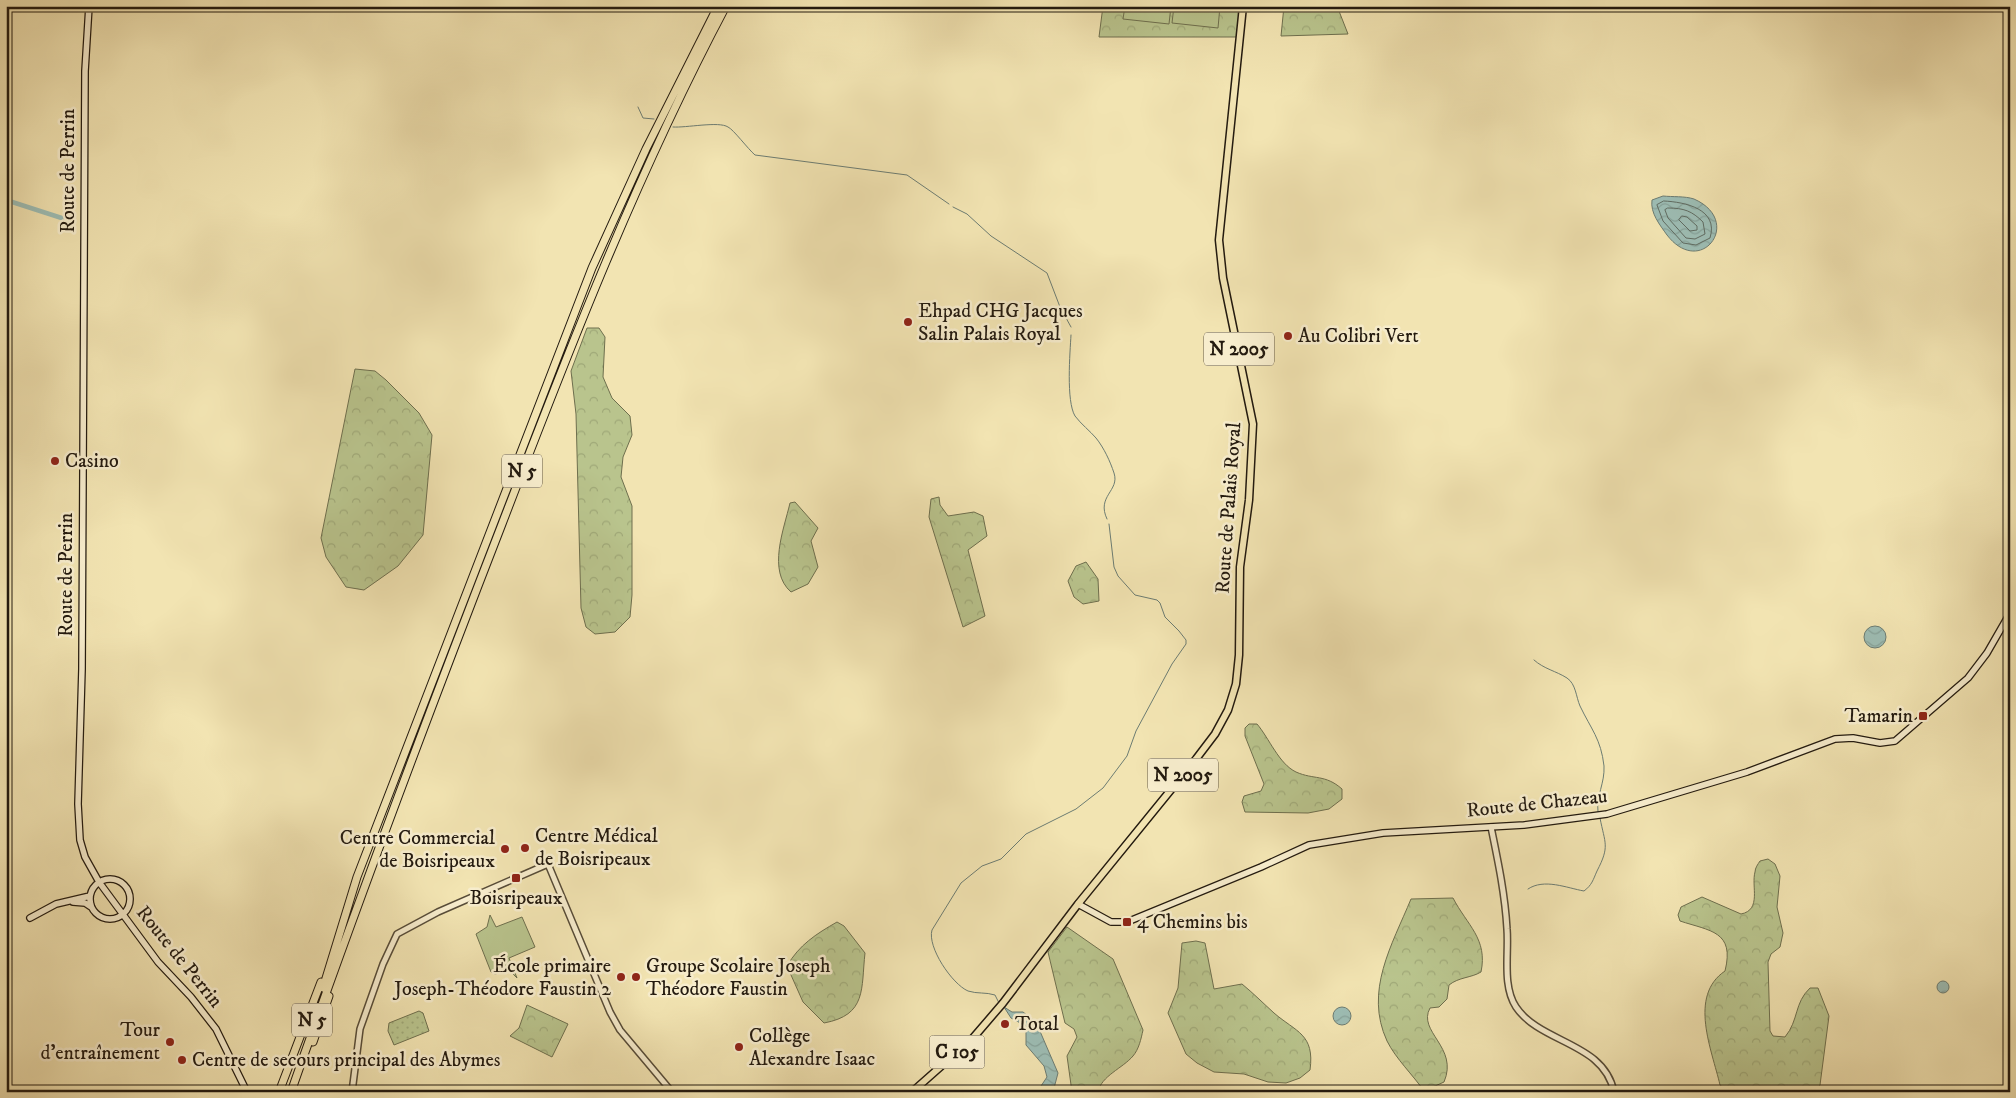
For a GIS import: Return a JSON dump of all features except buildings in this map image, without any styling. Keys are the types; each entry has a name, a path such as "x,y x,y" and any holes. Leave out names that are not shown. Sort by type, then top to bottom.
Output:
{"highway":[{"name":"N 5","path":"291,1092 338,947 360,868 592,268 646,149 718,6"},
{"name":"N 5","path":"286,1092 338,947 600,272 653,152 726,6"},
{"path":"279,1092 338,947"},
{"path":"296,1092 327,1005 338,947"}],"main road":[{"name":"Route de Perrin","path":"89,6 85,71 82,669 78,804 83,849 99,882 123,915 158,962 191,997 216,1029 247,1092"},
{"name":"Route de Palais Royal","path":"1078,904 1215,734 1228,710 1236,684 1240,655 1240,576 1253,424 1223,278 1219,240 1243,6"},
{"path":"2010,517 2010,526"},
{"name":"Route de Chazeau","path":"1078,904 1111,922 1127,922 1255,870 1309,845 1388,833 1491,827 1591,817 1607,814 1747,772 1836,739 1854,738 1880,744 1900,739 1968,678 1987,653 2010,613"},
{"path":"66,902 80,902 91,907 96,914 104,919 114,919 123,915 130,900 126,887 112,879 99,882 90,896 91,907"},
{"path":"30,918 51,906 90,896"},
{"name":"N 2005","path":"1003,1003 1078,904"},
{"name":"C 105","path":"912,1092 973,1038 1003,1003"}],"street":[{"path":"1491,827 1505,904 1508,977 1512,999 1525,1017 1534,1025 1596,1060 1605,1071 1614,1092"},
{"path":"352,1092 360,1028 396,934 438,912 548,864 620,1030 672,1092"}],"green space":[{"path":"1103,6 1243,6 1239,37 1099,37"},
{"path":"1125,6 1171,6 1169,24 1123,19"},
{"path":"1174,6 1220,6 1218,28 1172,23"},
{"path":"1284,6 1337,6 1348,34 1281,36"},
{"path":"587,328 599,328 605,337 603,377 612,398 630,416 632,435 623,457 621,477 632,506 632,595 630,617 615,632 595,634 586,627 581,608 576,414 571,371"},
{"path":"355,369 375,371 386,380 419,413 432,435 423,535 398,566 364,590 346,587 326,557 321,538"},
{"path":"939,497 940,505 948,516 974,512 983,516 987,536 968,550 985,616 963,627 929,517 931,499"},
{"path":"795,502 818,528 811,541 818,567 808,584 791,592 784,583 780,573 779,549 790,503"},
{"path":"1086,562 1098,579 1099,601 1083,604 1074,597 1068,581 1076,566"},
{"path":"1249,724 1257,724 1279,757 1290,768 1296,772 1325,779 1336,784 1342,789 1342,799 1329,809 1308,813 1245,812 1242,802 1244,796 1261,791 1264,784 1245,736 1245,728"},
{"path":"1768,859 1775,864 1780,876 1777,907 1783,933 1780,947 1771,954 1768,962 1770,1031 1773,1036 1785,1037 1793,1024 1805,994 1810,988 1818,988 1829,1016 1820,1085 1815,1092 1729,1092 1720,1085 1708,1040 1705,1009 1707,994 1714,982 1725,971 1726,948 1723,940 1718,935 1680,921 1678,915 1681,907 1702,897 1741,914 1747,912 1754,903 1756,868 1760,861"},
{"path":"1453,898 1479,941 1482,950 1481,972 1457,980 1449,985 1447,999 1439,1007 1430,1008 1427,1017 1429,1025 1443,1050 1447,1070 1444,1082 1424,1091 1387,1041 1378,1004 1379,986 1389,951 1411,899"},
{"path":"490,915 496,927 522,917 535,947 509,958 517,978 510,971 495,974 491,972 476,934 487,927"},
{"path":"837,922 844,926 865,953 862,989 855,1007 848,1014 824,1023 803,1002 787,966 797,952 809,941"},
{"path":"1067,927 1113,959 1143,1030 1140,1044 1135,1053 1103,1081 1098,1092 1072,1092 1067,1056 1077,1037 1074,1029 1065,1023 1048,952"},
{"path":"1196,941 1205,943 1214,989 1242,984 1246,987 1307,1041 1311,1058 1310,1070 1300,1078 1286,1083 1268,1082 1244,1074 1214,1072 1197,1063 1186,1054 1168,1013 1178,988 1182,943"},
{"path":"527,1005 568,1024 552,1057 510,1036 519,1028"},
{"path":"419,1011 423,1013 429,1031 394,1045 388,1031 389,1023"}],"water":[{"path":"1663,196 1694,199 1709,209 1716,220 1716,232 1712,242 1704,249 1693,251 1680,247 1667,235 1656,219 1652,205 1652,200"},
{"path":"1875,626 1883,629 1886,637 1883,645 1875,648 1867,645 1864,637 1867,629"},
{"path":"1941,981 1945,981 1949,987 1945,993 1941,993 1937,989 1937,985"},
{"path":"1004,1007 1012,1012 1023,1012 1036,1022 1058,1073 1053,1092 1037,1092 1047,1077 1044,1066 1026,1045 1026,1026 1011,1018"},
{"path":"1342,1007 1348,1010 1351,1016 1348,1022 1342,1025 1336,1022 1333,1016 1336,1010"}],"waterway":[{"path":"638,107 643,118 654,119"},
{"path":"673,127 724,125 733,131 755,155 907,175 949,204"},
{"path":"6,200 74,222"},
{"path":"953,207 967,214 991,236 1047,273 1060,307 1071,327"},
{"path":"1071,335 1069,377 1072,409 1075,416 1102,446 1114,473 1114,485 1104,505 1107,519"},
{"path":"999,1003 995,995 968,991 955,981 937,955 931,937 932,930 961,883 982,866 1001,859 1026,834 1076,809 1103,788 1127,756 1136,731 1172,664 1186,644 1186,640 1165,617 1160,603 1157,600 1135,595 1118,576 1114,567 1109,524"},
{"path":"1534,660 1570,681 1580,706 1598,741 1604,766 1598,800 1598,812"},
{"path":"1528,889 1541,884 1563,886 1584,891 1587,889 1604,856 1605,840 1600,818"}],"place":[{"name":"Ehpad CHG Jacques Salin Palais Royal","path":"908,322"},
{"name":"Au Colibri Vert","path":"1288,336"},
{"name":"Casino","path":"55,461"},
{"name":"Tamarin","path":"1923,716"},
{"name":"Centre Médical de Boisripeaux","path":"525,848"},
{"name":"Centre Commercial de Boisripeaux","path":"505,849"},
{"name":"Boisripeaux","path":"516,878"},
{"name":"4 Chemins bis","path":"1127,922"},
{"name":"École primaire Joseph-Théodore Faustin 2","path":"621,977"},
{"name":"Groupe Scolaire Joseph Théodore Faustin","path":"636,977"},
{"name":"Total","path":"1005,1024"},
{"name":"Tour d’entraînement","path":"170,1042"},
{"name":"Collège Alexandre Isaac","path":"739,1047"},
{"name":"Centre de secours principal des Abymes","path":"182,1060"}]}
